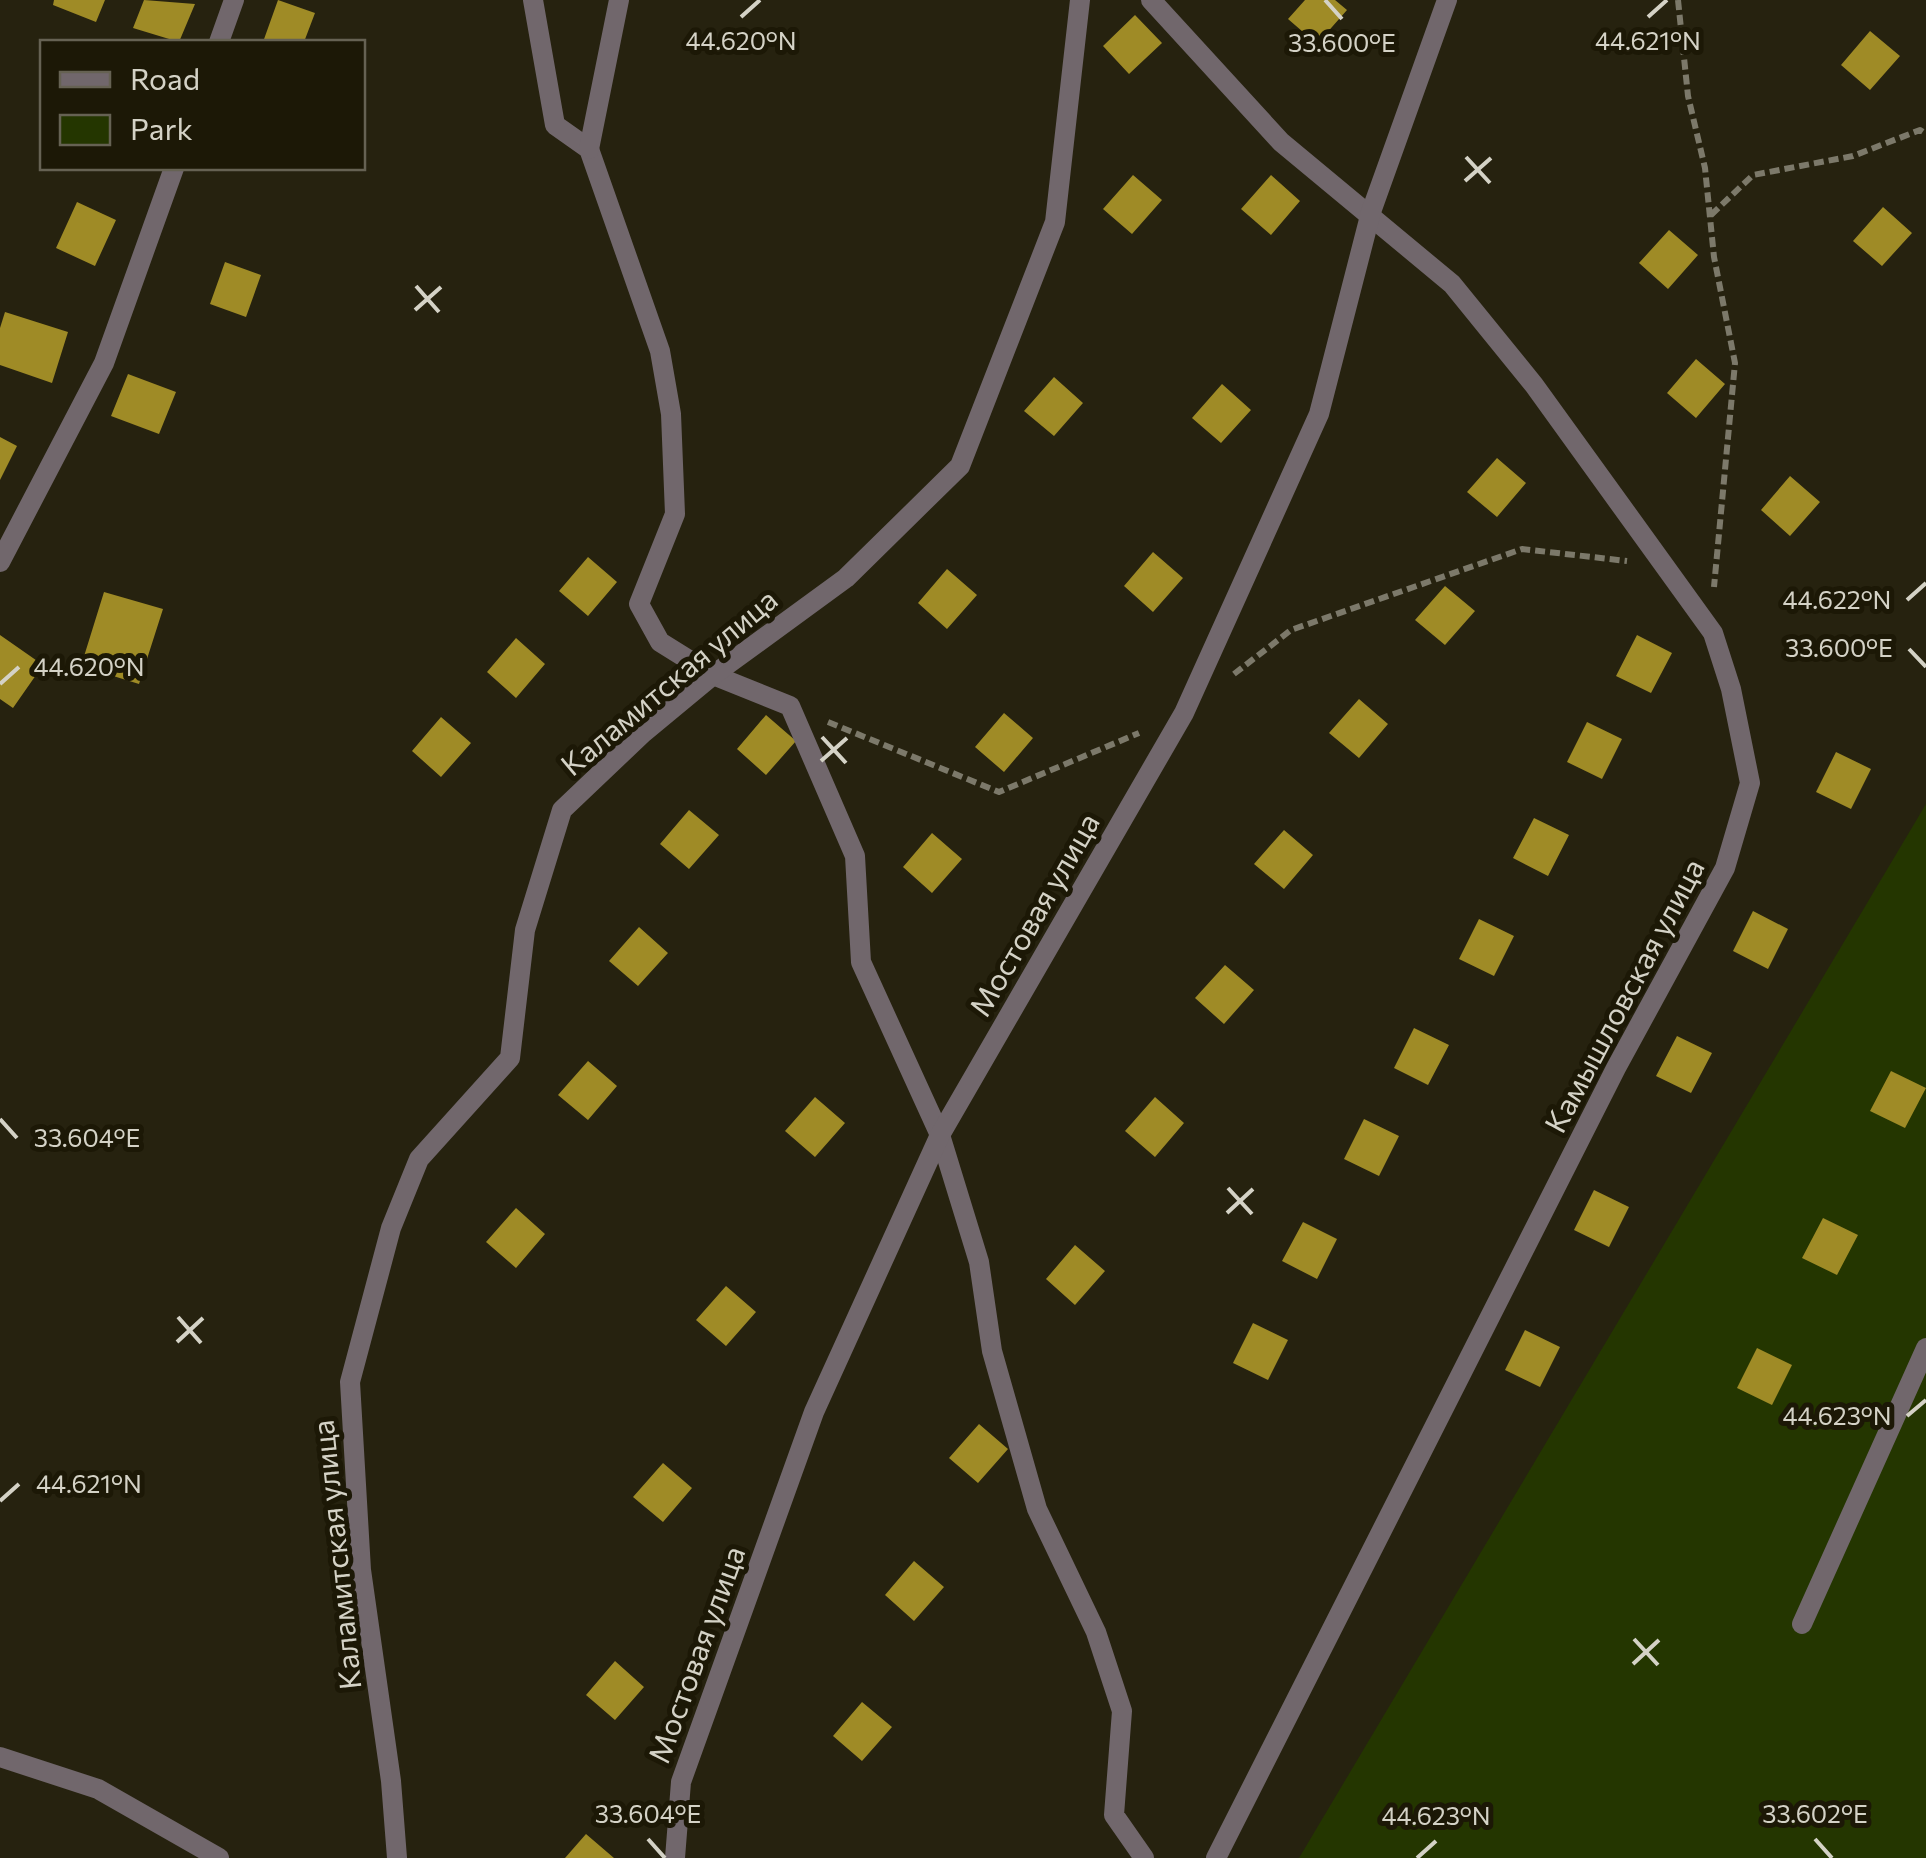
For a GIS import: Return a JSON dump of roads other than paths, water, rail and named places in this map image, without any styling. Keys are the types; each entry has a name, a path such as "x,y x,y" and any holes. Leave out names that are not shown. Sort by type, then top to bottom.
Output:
{"street":[{"path":"220,40 234,0"},
{"path":"533,0 555,125 589,150"},
{"path":"620,0 589,150 660,350 671,414 675,514 639,604 660,642 713,676 790,706 855,856 861,962 940,1135 979,1262 992,1351 1037,1508 1096,1632 1122,1711 1114,1815 1144,1858"},
{"name":"Каламитская улица","path":"397,1858 391,1781 361,1570 350,1382 392,1228 419,1159 510,1058 525,930 562,810 644,732 846,578 960,466 1055,222 1080,0"},
{"name":"Камышловская улица","path":"1151,0 1281,142 1371,212 1452,284 1534,385 1713,633 1731,689 1750,782 1725,868 1616,1068 1216,1858"},
{"name":"Мостовая улица","path":"675,1858 681,1782 814,1412 940,1135 1184,714 1319,414 1371,212 1448,0"},
{"path":"0,562 104,363 173,170"},
{"path":"1802,1624 1926,1348"},
{"path":"0,1757 98,1789 219,1858"}]}
